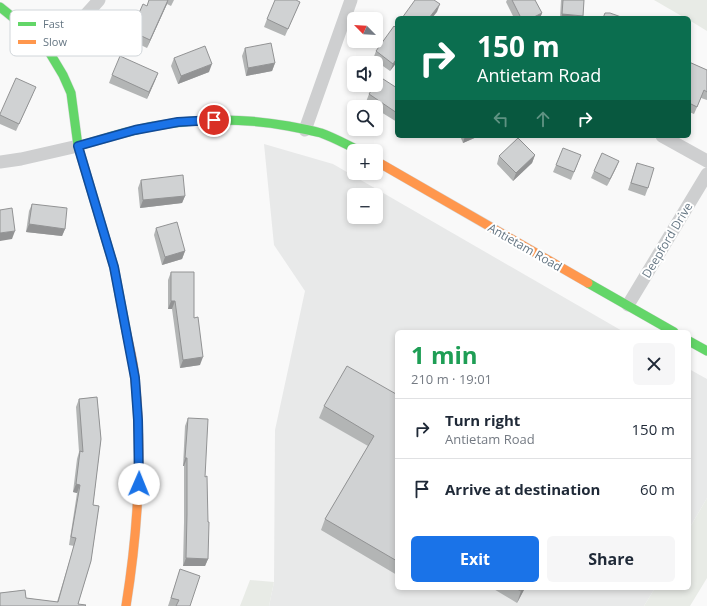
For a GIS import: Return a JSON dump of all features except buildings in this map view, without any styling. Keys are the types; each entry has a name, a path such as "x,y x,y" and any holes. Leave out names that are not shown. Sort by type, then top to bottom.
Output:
{"street":[{"path":"91,10 99,0"},
{"path":"305,130 351,0"},
{"path":"0,7 10,15"},
{"path":"52,56 63,75 71,93 78,146 114,267 135,378 140,471 137,523 126,606"},
{"path":"0,162 21,159 78,146 135,130 178,122 214,120 243,121 286,126 329,136 347,145"},
{"path":"666,138 707,161"},
{"name":"Antietam Road","path":"383,165 671,330"},
{"name":"Deepford Drive","path":"628,305 707,174"},
{"path":"691,342 707,351"}],"shaded area":[{"path":"654,0 707,0 707,31 691,21 691,16 682,16"},
{"path":"264,144 333,164 347,172 347,180 361,180 375,188 347,188 347,224 383,224 383,193 621,330 395,330 395,590 654,590 644,606 269,606 274,582 275,430 305,291 274,245"},
{"path":"691,370 707,379 707,498 691,526"},
{"path":"707,498 707,578 690,606 644,606 654,590 691,590 691,526"},
{"path":"250,580 274,582 269,606 240,606"}],"traffic: fast":[{"path":"0,7 10,15"},
{"path":"52,56 63,75 71,93 78,146 114,267 127,335"},
{"path":"78,146 145,128 172,123 205,120 238,120 271,123 321,133 347,144"},
{"path":"588,283 670,330"},
{"path":"691,342 707,351"}],"traffic: slow":[{"path":"383,165 588,283"},
{"path":"126,606 134,550 139,464 139,436 134,373 127,335"}],"route":[{"path":"139,484 140,471 135,378 114,267 78,146 135,130 178,122 214,120"}]}
